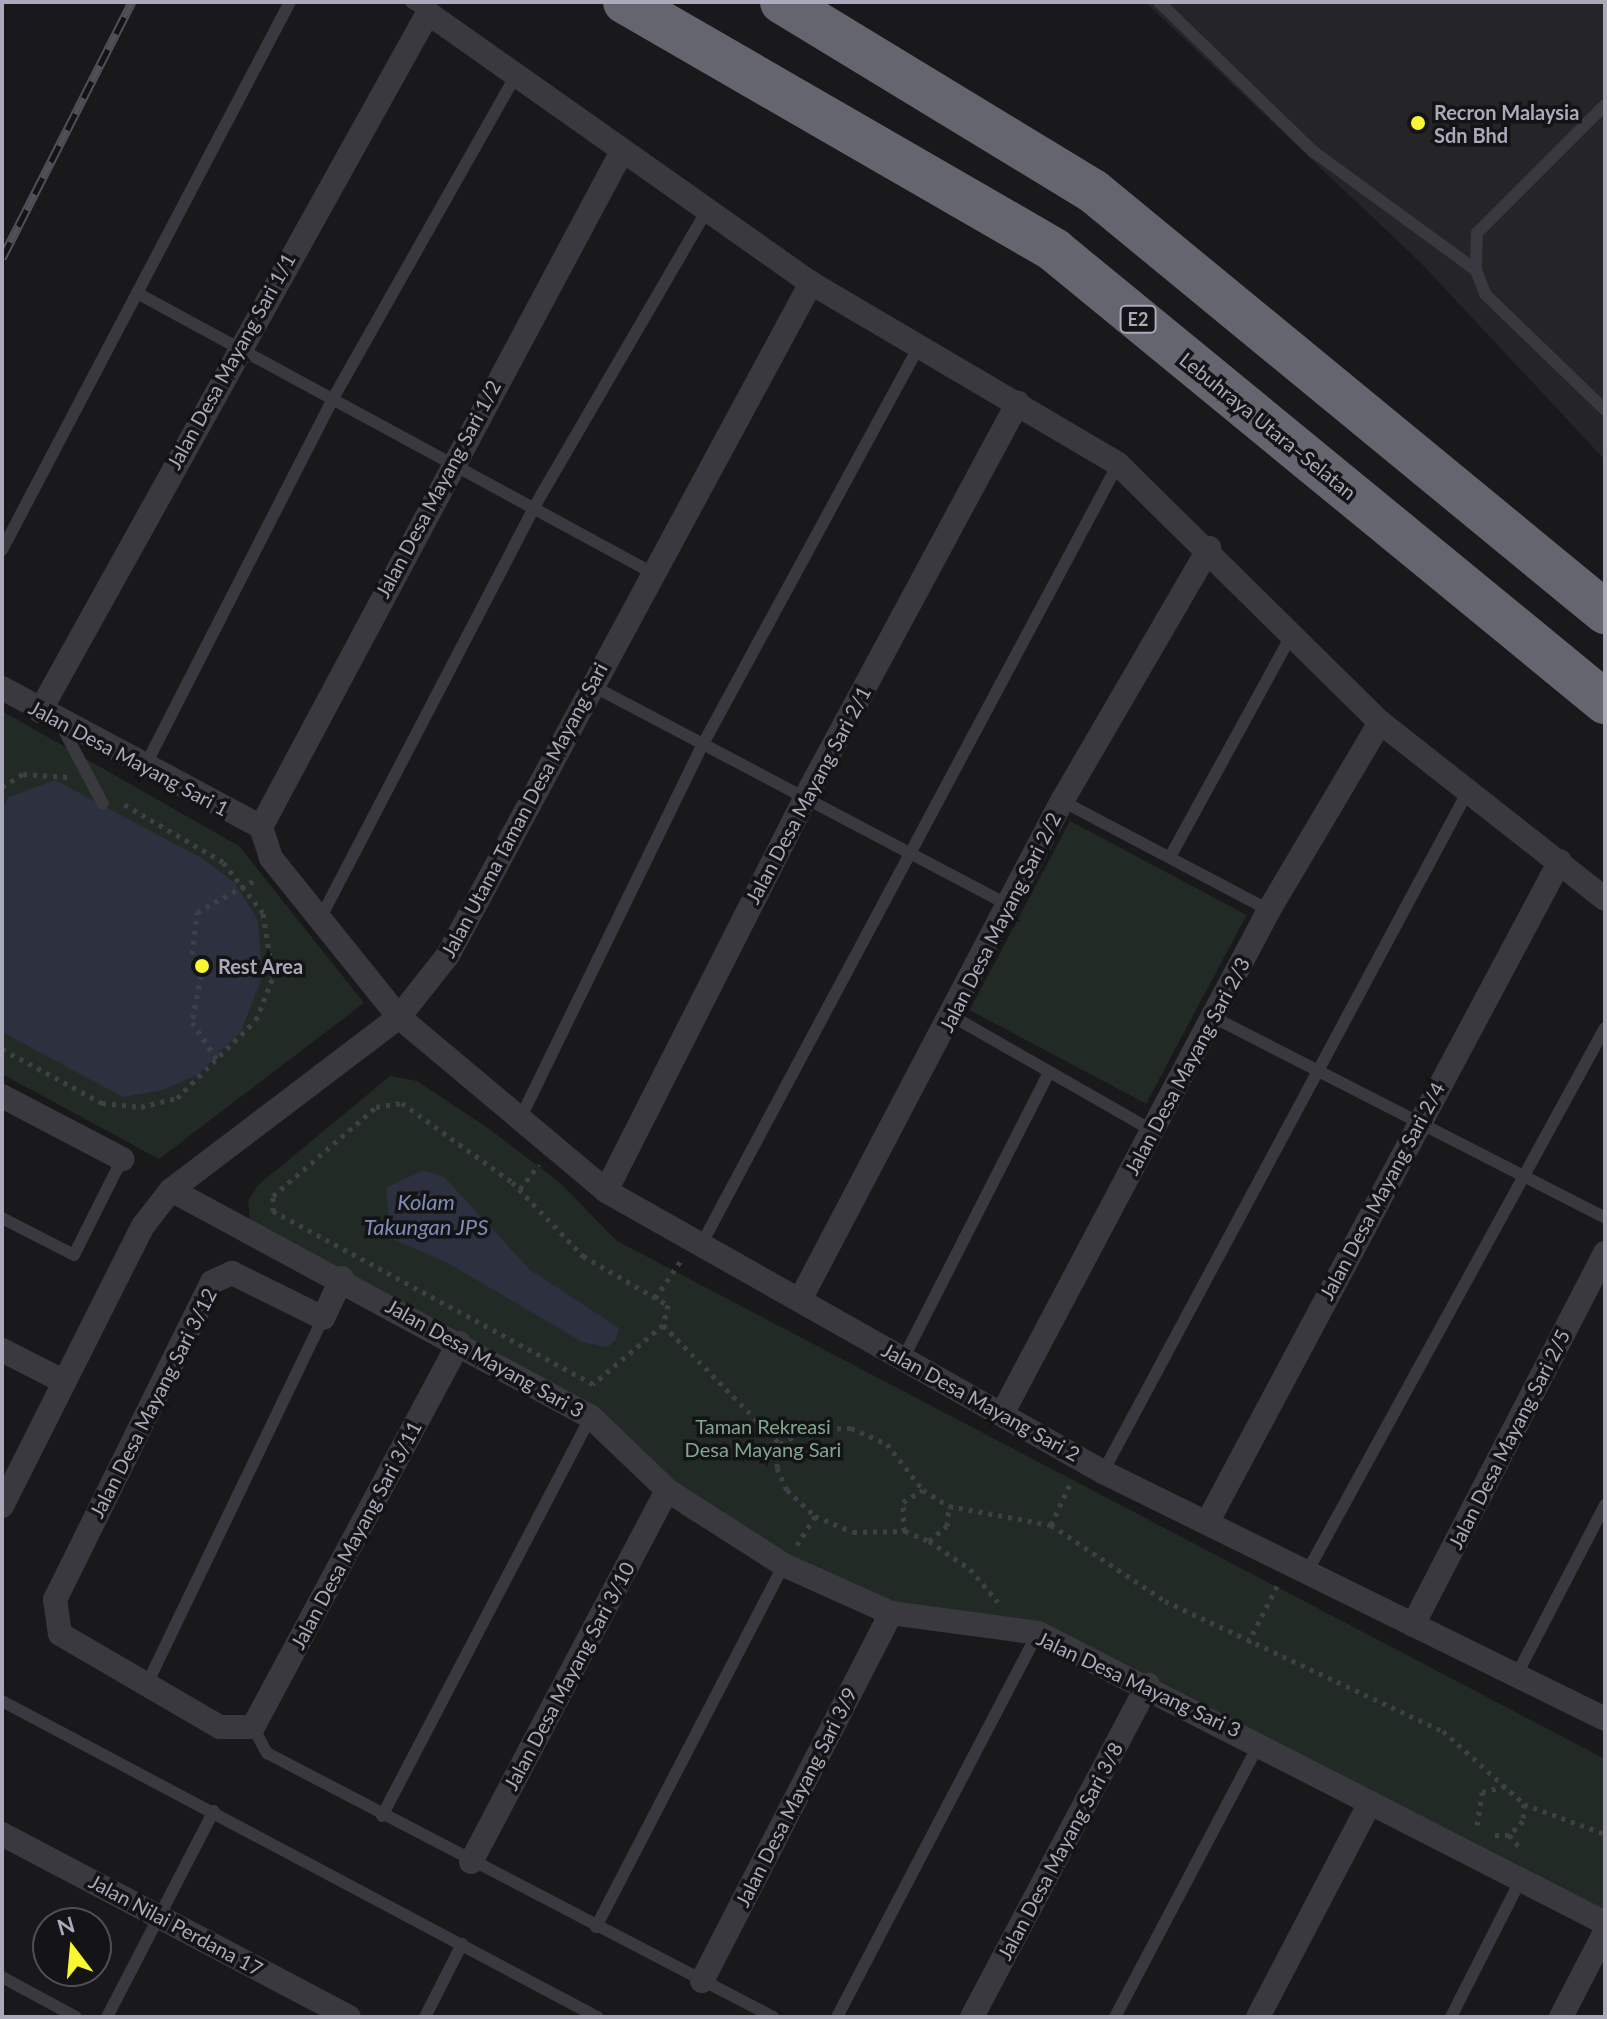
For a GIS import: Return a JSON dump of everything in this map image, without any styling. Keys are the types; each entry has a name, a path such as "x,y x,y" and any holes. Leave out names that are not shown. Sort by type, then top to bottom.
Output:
{"highway":[{"name":"Lebuhraya Utara–Selatan","path":"625,2 1054,250 1605,702"},
{"path":"782,2 1093,191 1605,612"}],"street":[{"path":"419,8 514,78 811,283 1118,464 1209,548 1380,722 1605,899"},
{"name":"Jalan Desa Mayang Sari 1/1","path":"50,716 235,351 419,8"},
{"name":"Jalan Desa Mayang Sari 1/2","path":"261,827 451,460 621,153"},
{"name":"Jalan Utama Taman Desa Mayang Sari","path":"2,1506 61,1380 143,1226 171,1190 399,1017 448,955 649,571 811,283"},
{"name":"Jalan Desa Mayang Sari 2/1","path":"606,1191 805,798 1018,403"},
{"name":"Jalan Desa Mayang Sari 2/2","path":"800,1300 1011,906 1062,801 1209,548"},
{"name":"Jalan Desa Mayang Sari 1","path":"2,688 144,769 261,827"},
{"name":"Jalan Desa Mayang Sari 2/3","path":"1002,1414 1269,910 1380,722"},
{"path":"261,827 271,858 399,1017"},
{"name":"Jalan Desa Mayang Sari 2/4","path":"1207,1523 1417,1122 1560,861"},
{"name":"Jalan Desa Mayang Sari 2","path":"399,1017 606,1191 1103,1472 1605,1719"},
{"path":"2,1096 122,1159"},
{"name":"Jalan Desa Mayang Sari 3","path":"171,1190 342,1278 591,1417 667,1490 784,1565 891,1613 1038,1633 1260,1742 1370,1803 1605,1923"},
{"name":"Jalan Desa Mayang Sari 2/5","path":"1413,1625 1605,1253"},
{"name":"Jalan Desa Mayang Sari 3/12","path":"147,1684 60,1634 55,1599 212,1282 232,1273 323,1318"},
{"path":"323,1318 342,1278"},
{"name":"Jalan Desa Mayang Sari 3/11","path":"253,1727 459,1343"},
{"path":"2,1350 61,1380"},
{"name":"Jalan Desa Mayang Sari 3/10","path":"471,1862 667,1490"},
{"name":"Jalan Desa Mayang Sari 3/9","path":"702,1981 891,1613"},
{"path":"147,1684 220,1727 253,1727"},
{"name":"Jalan Desa Mayang Sari 3/8","path":"972,2017 1148,1685"},
{"path":"1258,2017 1370,1803"},
{"name":"Jalan Nilai Perdana 17","path":"2,1834 349,2017"},
{"path":"1561,2017 1605,1932"}],"lane":[{"path":"2,550 290,2"},
{"path":"1159,2 1314,152 1476,270"},
{"path":"144,769 331,402 514,78"},
{"path":"1605,105 1477,233 1476,270 1485,294 1605,410"},
{"path":"321,917 533,509 706,212"},
{"path":"137,293 235,351 451,460 533,509 649,571"},
{"path":"520,1119 703,744 919,347"},
{"path":"698,1243 906,851 1118,464"},
{"path":"1170,857 1292,634"},
{"path":"591,685 1011,906"},
{"path":"50,716 103,804"},
{"path":"1103,1472 1469,789"},
{"path":"1062,801 1269,910"},
{"path":"952,1016 1153,1131"},
{"path":"1213,1017 1605,1218"},
{"path":"1297,1568 1605,1028"},
{"path":"903,1359 1049,1072"},
{"path":"2,1218 74,1255 122,1159"},
{"path":"147,1684 323,1318"},
{"path":"382,1816 591,1417"},
{"path":"1516,1676 1605,1505"},
{"path":"596,1927 784,1565"},
{"path":"837,2017 1038,1633"},
{"path":"2,1701 597,2017"},
{"path":"253,1727 267,1753 382,1816 773,2017"},
{"path":"1115,2017 1260,1742"},
{"path":"107,2017 214,1811"},
{"path":"1451,2017 1521,1879"},
{"path":"425,2017 462,1944"},
{"path":"2,1977 76,2017"}],"path":[{"path":"2,787 47,770 94,788 223,862 263,913 273,977 256,1020 219,1062 177,1098 141,1107 102,1103 2,1049"},
{"path":"192,954 197,912 243,887"},
{"path":"201,975 192,1022 219,1062"},
{"path":"402,1103 512,1182 583,1256 655,1298 668,1305 663,1325 593,1384 273,1211 273,1196 376,1107 402,1103"},
{"path":"655,1298 698,1243"},
{"path":"663,1325 780,1444"},
{"path":"780,1444 807,1429 851,1428 887,1444 923,1490 949,1506 1051,1525 1111,1571 1248,1643 1443,1731 1524,1804 1605,1834"},
{"path":"780,1444 777,1468 787,1490 815,1516 853,1532 905,1531 929,1541 1013,1611"},
{"path":"1051,1525 1081,1459"},
{"path":"905,1531 903,1502 923,1490"},
{"path":"929,1541 947,1526 949,1506"},
{"path":"784,1565 815,1516"},
{"path":"1248,1643 1297,1568"},
{"path":"1477,1825 1482,1792 1506,1786"},
{"path":"1462,1821 1509,1835 1523,1821 1524,1804"}],"shaded area":[{"path":"1145,2 1605,2 1605,460 1420,262"}],"green space":[{"path":"2,711 239,846 364,1003 159,1159 2,1074"},
{"path":"1070,821 1247,915 1146,1104 970,1010"},
{"name":"Taman Rekreasi Desa Mayang Sari","path":"390,1076 417,1081 488,1128 559,1182 617,1241 1605,1759 1605,1931 1053,1642 887,1618 714,1534 682,1515 597,1413 250,1222 248,1201 257,1186"}],"water":[{"path":"55,780 203,859 235,883 258,921 262,977 241,1031 197,1075 163,1090 123,1097 2,1032 2,809 9,797"},
{"name":"Kolam Takungan JPS","path":"423,1170 444,1177 530,1270 619,1328 616,1340 607,1347 582,1342 448,1263 389,1237 382,1228 389,1217 386,1188"}],"railway":[{"path":"2,258 132,2"}],"place":[{"name":"Recron Malaysia Sdn Bhd","path":"1418,123"},
{"name":"Rest Area","path":"202,966"}]}
